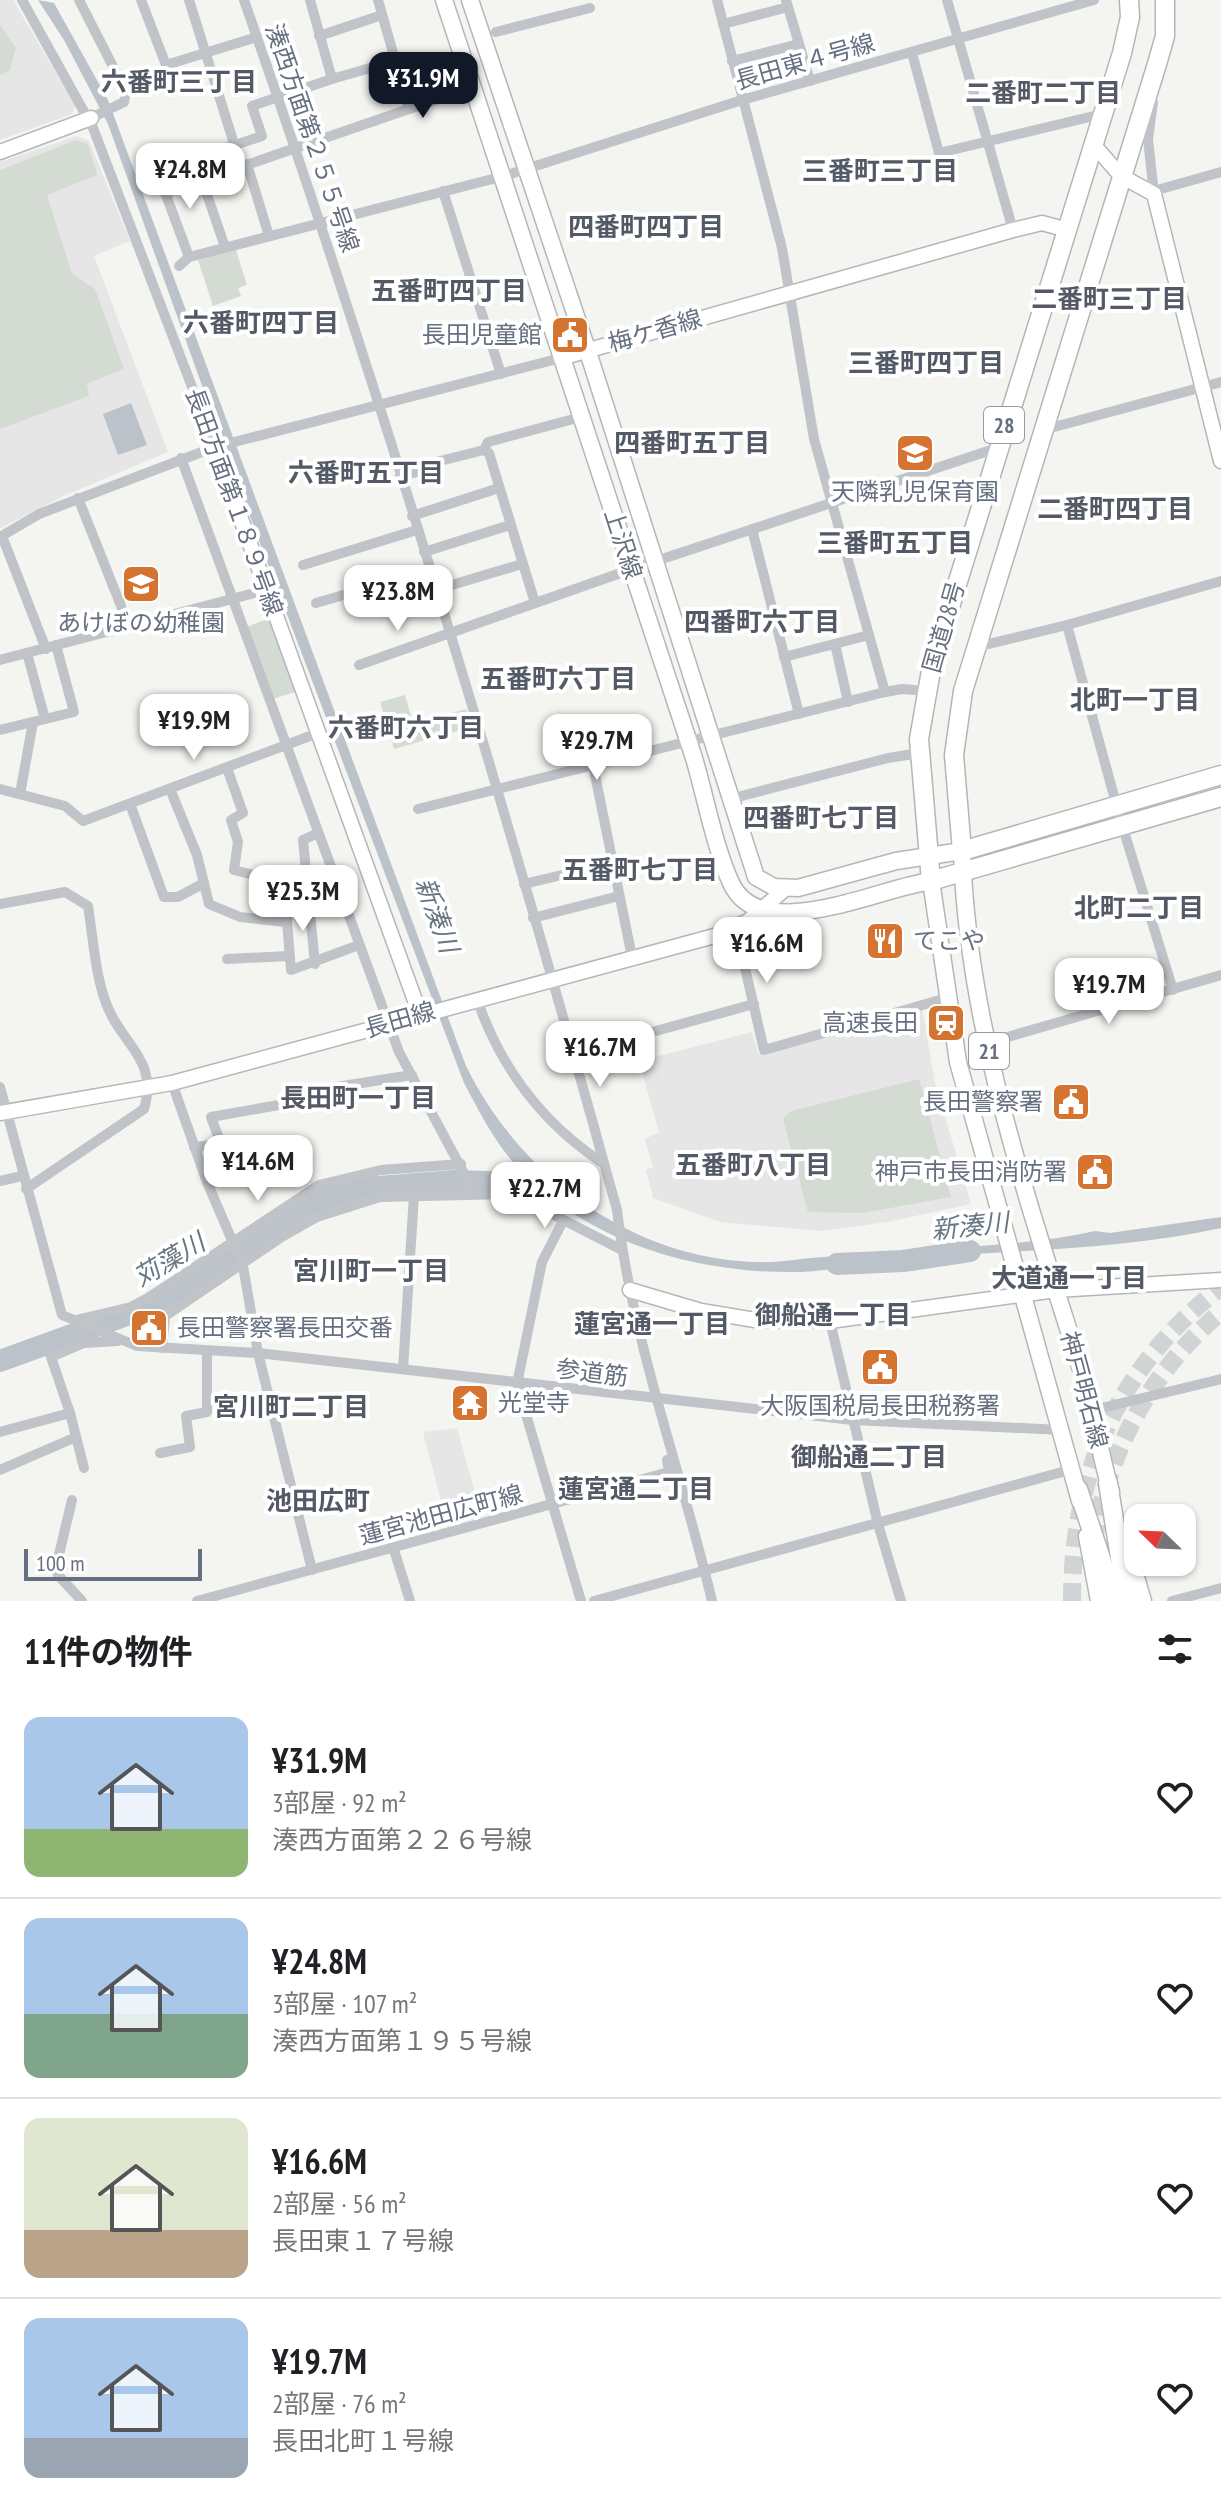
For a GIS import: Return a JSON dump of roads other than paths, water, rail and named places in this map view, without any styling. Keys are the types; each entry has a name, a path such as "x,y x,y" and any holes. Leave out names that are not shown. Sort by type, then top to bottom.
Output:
{"highway":[{"name":"国道28号","path":"931,881 920,753 927,691 997,448 1128,29 1129,0"},
{"name":"国道28号","path":"962,851 954,755 963,691 1157,64 1165,36 1165,0"},
{"path":"962,851 1221,775"},
{"path":"931,881 1221,797"},
{"path":"1108,1483 1127,1601"},
{"path":"1078,1489 1115,1601"}],"main road":[{"name":"上沢線","path":"444,0 473,87 496,178 632,569 731,882 759,911"},
{"name":"上沢線","path":"470,0 588,352 756,877 767,885 785,889"},
{"path":"785,889 896,861 962,851"},
{"name":"神戸明石線","path":"962,851 962,874 996,1091 1093,1410 1108,1483 1143,1601"},
{"path":"759,911 801,914 898,886 931,881"},
{"name":"神戸明石線","path":"931,881 958,1062 1073,1469 1099,1601"}],"street":[{"name":"長田方面第１８９号線","path":"22,0 93,128 215,447 421,1017"},
{"path":"0,152 89,120 124,102 126,92 79,0"},
{"path":"141,0 166,65 257,37"},
{"path":"189,0 234,146 244,165 269,236"},
{"name":"湊西方面第２５５号線","path":"244,0 320,222 524,884 617,1210 630,1290 656,1400"},
{"path":"310,0 332,79"},
{"path":"378,0 409,109"},
{"path":"717,0 782,248 808,414 885,692"},
{"path":"947,0 1013,230"},
{"name":"長田東４号線","path":"189,257 528,169 742,100 1094,0"},
{"path":"723,24 787,3 810,81"},
{"path":"496,32 590,8"},
{"path":"319,36 382,15"},
{"path":"732,61 799,44"},
{"path":"912,53 939,153 992,143 1102,114"},
{"path":"179,266 189,257 165,193 161,173 262,136 252,106 273,100 277,95 394,61"},
{"path":"1157,64 1148,139 1152,192 1221,461"},
{"path":"165,193 473,87"},
{"path":"1092,143 1121,176 1152,192 1221,172"},
{"path":"202,180 225,247"},
{"path":"443,191 501,374"},
{"name":"梅ケ香線","path":"1,536 39,514 215,447 588,352 1013,230 1042,223 1064,229"},
{"path":"1041,431 1221,382"},
{"path":"484,450 488,442 581,417"},
{"path":"359,665 655,561 997,448"},
{"path":"400,476 426,470 432,463 484,450 489,453 535,603"},
{"path":"181,458 399,1052 474,1192"},
{"path":"412,516 499,488"},
{"path":"78,498 129,626"},
{"path":"424,552 510,525"},
{"path":"752,529 799,714"},
{"path":"303,565 417,530"},
{"path":"0,730 74,712 51,647 1,536"},
{"path":"435,590 522,564"},
{"path":"316,603 429,570"},
{"path":"976,647 1067,625 1221,581"},
{"path":"0,660 266,590"},
{"path":"1067,625 1122,825 1173,990"},
{"path":"784,657 869,635"},
{"path":"835,644 848,702"},
{"path":"27,653 45,719"},
{"path":"418,809 885,692 902,689 927,691"},
{"path":"20,794 33,722"},
{"path":"0,789 65,806 83,821 318,733"},
{"path":"730,799 888,758 920,753"},
{"path":"593,765 632,957"},
{"path":"227,768 243,813 231,820 238,842 234,870 261,877 259,919"},
{"path":"170,789 197,855 209,904 240,917 285,922"},
{"path":"130,804 164,897 178,897 204,883"},
{"path":"315,964 303,840 318,833"},
{"path":"524,884 612,863"},
{"name":"長田線","path":"2,1113 172,1083 736,929 785,889"},
{"path":"309,891 290,893 285,898 291,970 315,964 322,957 359,945"},
{"path":"0,904 65,892 88,906 106,1003 134,1046 150,1088 144,1109 26,1189"},
{"path":"533,918 619,896"},
{"path":"736,929 764,1050 947,998"},
{"path":"227,959 289,956"},
{"path":"987,1043 1221,975"},
{"path":"477,999 492,1040 512,1075 540,1110 604,1164"},
{"path":"572,1054 754,1004"},
{"path":"194,1147 221,1144 211,1117 301,1101 324,1089 412,1075"},
{"path":"172,1083 194,1147 243,1266 258,1353 312,1570"},
{"path":"0,1087 2,1113 12,1123 22,1176 62,1315 115,1338"},
{"path":"79,1322 131,1307 319,1185 381,1170 463,1168"},
{"path":"0,1181 22,1176"},
{"path":"162,1348 165,1316 243,1266 280,1238 317,1217 380,1197 474,1192 513,1194 622,1250"},
{"path":"403,1369 414,1195"},
{"path":"563,1221 545,1257 517,1384 581,1601"},
{"path":"630,1290 701,1311 755,1320 830,1321 1054,1283 1221,1280"},
{"path":"830,1321 878,1524 901,1601"},
{"name":"参道筋","path":"70,1413 51,1357 84,1343 115,1338 162,1348 258,1353 853,1420 1061,1430"},
{"path":"160,1453 190,1447 186,1416 207,1412 207,1351"},
{"path":"1093,1410 1221,1379"},
{"path":"656,1400 712,1601"},
{"name":"蓮宮池田広町線","path":"197,1601 394,1550 669,1472 656,1400"},
{"path":"0,1432 70,1413 84,1468"},
{"path":"0,1470 76,1437"},
{"path":"594,1601 705,1573 1073,1469"},
{"path":"72,1500 56,1567 58,1575 82,1601"},
{"path":"394,1550 410,1601"},
{"path":"1172,1601 1221,1588"}],"waterway":[{"name":"苅藻川","path":"0,1361 160,1303 308,1206 354,1189 454,1181 549,1184"},
{"name":"新湊川","path":"837,1264 903,1261 970,1251"}],"tunnel":[{"path":"1072,1601 1074,1553 1081,1508 1092,1466 1108,1425 1129,1387 1154,1352 1185,1318 1221,1287"},
{"path":"1094,1542 1109,1476 1136,1415 1173,1360 1221,1312"}],"place":[{"name":"長田児童館","path":"570,335"},
{"name":"天隣乳児保育園","path":"915,453"},
{"name":"あけぼの幼稚園","path":"141,584"},
{"name":"てこや","path":"885,941"},
{"name":"高速長田","path":"946,1023"},
{"name":"長田警察署","path":"1071,1102"},
{"name":"神戸市長田消防署","path":"1095,1172"},
{"name":"長田警察署長田交番","path":"149,1328"},
{"name":"大阪国税局長田税務署","path":"880,1367"},
{"name":"光堂寺","path":"470,1403"}],"district":[{"name":"六番町三丁目","path":"179,82"},
{"name":"二番町二丁目","path":"1043,93"},
{"name":"三番町三丁目","path":"880,171"},
{"name":"四番町四丁目","path":"646,227"},
{"name":"五番町四丁目","path":"449,291"},
{"name":"二番町三丁目","path":"1109,299"},
{"name":"六番町四丁目","path":"261,323"},
{"name":"三番町四丁目","path":"926,363"},
{"name":"四番町五丁目","path":"692,443"},
{"name":"六番町五丁目","path":"366,473"},
{"name":"二番町四丁目","path":"1115,509"},
{"name":"三番町五丁目","path":"895,543"},
{"name":"四番町六丁目","path":"762,622"},
{"name":"五番町六丁目","path":"558,679"},
{"name":"北町一丁目","path":"1135,700"},
{"name":"六番町六丁目","path":"406,728"},
{"name":"四番町七丁目","path":"821,818"},
{"name":"五番町七丁目","path":"640,870"},
{"name":"北町二丁目","path":"1139,908"},
{"name":"長田町一丁目","path":"358,1098"},
{"name":"五番町八丁目","path":"753,1165"},
{"name":"宮川町一丁目","path":"371,1271"},
{"name":"大道通一丁目","path":"1069,1278"},
{"name":"御船通一丁目","path":"833,1315"},
{"name":"蓮宮通一丁目","path":"652,1324"},
{"name":"宮川町二丁目","path":"291,1407"},
{"name":"御船通二丁目","path":"869,1457"},
{"name":"蓮宮通二丁目","path":"636,1489"},
{"name":"池田広町","path":"318,1501"}]}
